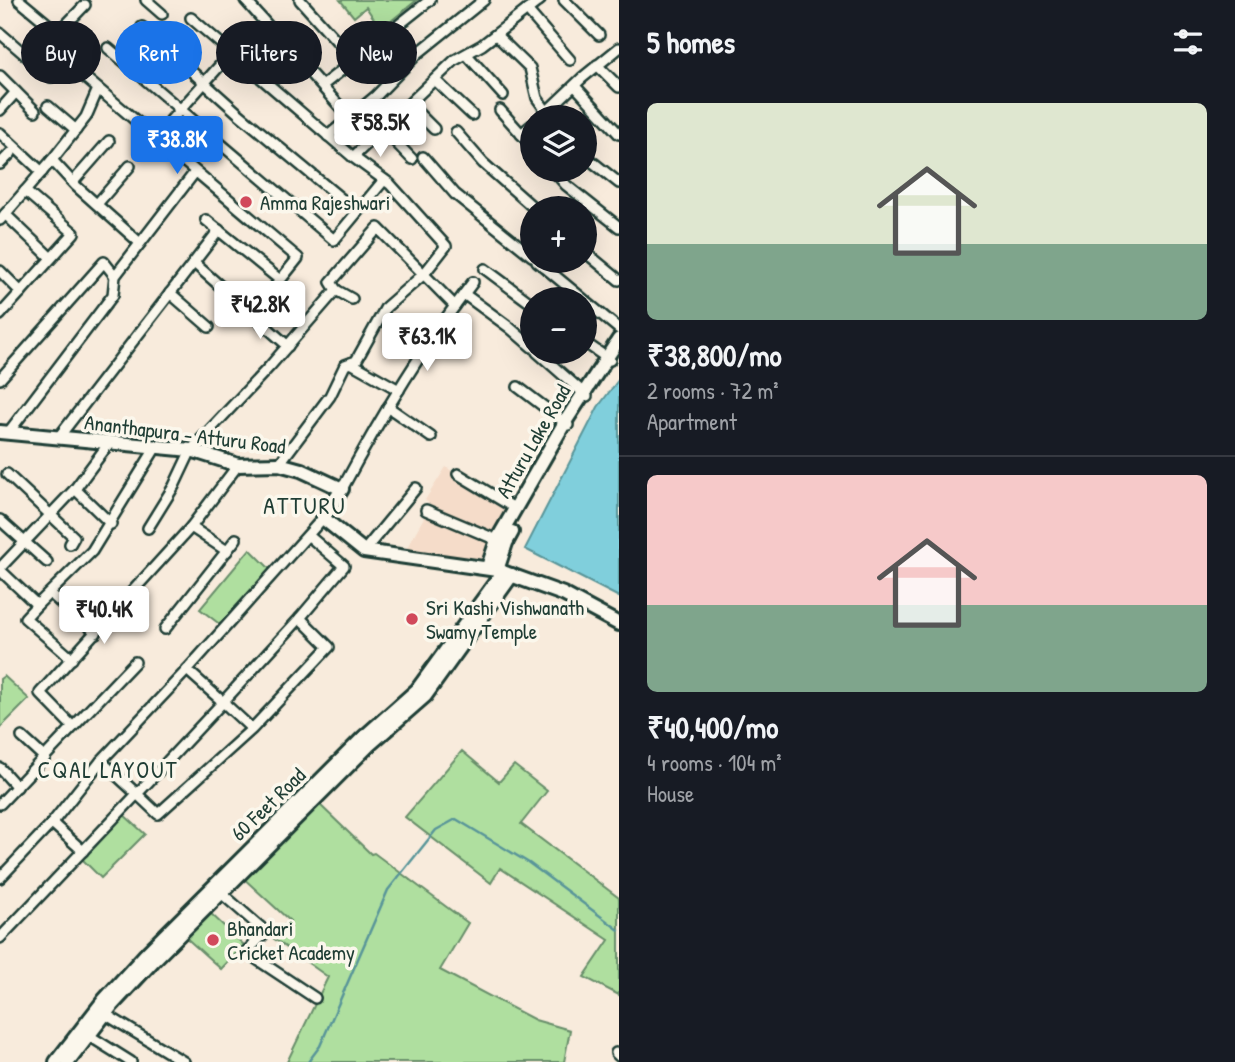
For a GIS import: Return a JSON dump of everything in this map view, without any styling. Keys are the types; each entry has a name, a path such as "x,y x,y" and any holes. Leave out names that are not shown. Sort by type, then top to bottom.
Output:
{"street":[{"path":"19,0 44,21"},
{"path":"146,0 162,14"},
{"path":"245,0 350,118"},
{"path":"300,0 336,40"},
{"path":"403,21 430,0"},
{"path":"328,136 376,96 417,54 484,0"},
{"path":"353,158 455,60 467,55 540,0"},
{"path":"564,0 599,35"},
{"path":"70,21 85,5"},
{"path":"527,10 570,60"},
{"path":"191,18 216,40"},
{"path":"0,33 21,51"},
{"path":"496,34 530,68 540,105"},
{"path":"108,48 334,240 384,180"},
{"path":"555,105 619,48"},
{"path":"467,55 503,95"},
{"path":"597,65 619,87"},
{"path":"155,138 216,70"},
{"path":"323,85 336,75"},
{"path":"0,76 35,111"},
{"path":"435,80 472,115"},
{"path":"204,83 357,212"},
{"path":"92,84 298,258 253,314"},
{"path":"267,84 402,196 446,246 424,274 386,307 356,361 345,365 330,396 279,464"},
{"path":"575,86 619,134"},
{"path":"51,258 2,217 86,117 98,89"},
{"path":"0,110 16,92"},
{"path":"410,105 434,129"},
{"path":"48,106 76,130"},
{"path":"500,110 520,133"},
{"path":"384,130 412,159"},
{"path":"456,132 483,163 520,196"},
{"path":"0,133 41,172"},
{"path":"73,182 109,141"},
{"path":"0,164 11,153"},
{"path":"424,157 454,194 520,246"},
{"path":"52,160 140,243"},
{"path":"97,204 130,166"},
{"path":"597,166 619,183"},
{"path":"4,433 113,295 115,276 195,172"},
{"path":"563,182 619,228"},
{"path":"0,315 74,233 25,191"},
{"path":"206,220 280,280"},
{"path":"352,299 336,290 331,282 378,228 455,306"},
{"path":"58,438 219,230"},
{"path":"0,379 104,262 115,276"},
{"path":"597,262 619,280"},
{"path":"194,263 288,346"},
{"path":"485,269 520,295"},
{"path":"0,271 22,292"},
{"path":"551,273 568,287"},
{"path":"0,878 52,823 102,761 309,536 342,489 388,407 436,331 473,282"},
{"path":"148,528 174,486 191,450 336,290"},
{"path":"170,293 209,327"},
{"path":"464,294 520,337"},
{"path":"597,311 619,329"},
{"name":"Atturu Lake Road","path":"500,571 498,541 585,394 612,356 619,339"},
{"path":"351,363 399,390"},
{"path":"551,364 585,394"},
{"path":"518,387 567,424"},
{"path":"388,407 431,438"},
{"name":"Atturu Lake Road","path":"500,571 506,543 567,424"},
{"name":"Ananthapura - Atturu Road","path":"4,433 191,450 238,465 279,464 301,470 342,489"},
{"path":"37,605 0,569 75,489 110,442"},
{"path":"72,659 25,618 92,551 156,447"},
{"path":"73,727 40,693 191,527 238,465"},
{"path":"8,474 74,537 70,544"},
{"path":"458,474 516,509"},
{"path":"364,551 416,488"},
{"path":"75,489 111,524"},
{"path":"426,510 498,541"},
{"path":"323,518 364,551 500,571 564,594 619,624"},
{"path":"0,520 47,562"},
{"path":"191,527 227,551"},
{"path":"0,937 223,702 344,566 309,536"},
{"path":"165,629 236,538"},
{"name":"60 Feet Road","path":"68,1062 105,1014 220,892 369,745 425,696 500,571"},
{"name":"60 Feet Road","path":"56,1062 105,999 163,937 363,738 417,690 500,571"},
{"path":"50,593 62,604 65,602 96,633"},
{"path":"102,761 158,814 252,729 329,647 300,618"},
{"path":"0,804 135,662"},
{"path":"187,670 252,729"},
{"path":"22,737 45,758"},
{"path":"0,768 17,787"},
{"path":"52,823 83,851"},
{"path":"220,892 265,932 246,952 315,998"},
{"path":"105,1014 184,1062"},
{"path":"88,1035 131,1062"}],"shaded area":[{"path":"446,467 508,509 485,559 405,551 431,505 425,500"}],"green space":[{"path":"340,0 417,0 391,21 376,21 366,7 354,17"},
{"path":"250,549 271,570 222,626 200,609"},
{"path":"4,676 29,699 0,728 0,679"},
{"path":"462,751 499,782 514,765 547,791 521,824 619,898 619,995 584,977 609,940 500,868 491,883 405,817"},
{"path":"317,802 371,854 374,853 468,923 440,970 535,1020 570,1030 564,1062 287,1062 328,977 270,936 290,921 241,876"},
{"path":"123,814 145,834 101,878 81,858"},
{"name":"Bhandari Cricket Academy","path":"207,910 244,945 221,969 183,935"}],"water":[{"path":"619,379 619,597 525,549 598,407"}],"waterway":[{"path":"308,1062 320,1046 388,890 436,830 456,819 529,863 619,930"}],"place":[{"name":"Amma Rajeshwari","path":"246,202"},
{"name":"Sri Kashi Vishwanath Swamy Temple","path":"412,619"},
{"name":"Bhandari Cricket Academy","path":"213,940"}],"district":[{"name":"ATTURU","path":"305,505"},
{"name":"CQAL LAYOUT","path":"108,769"}]}
